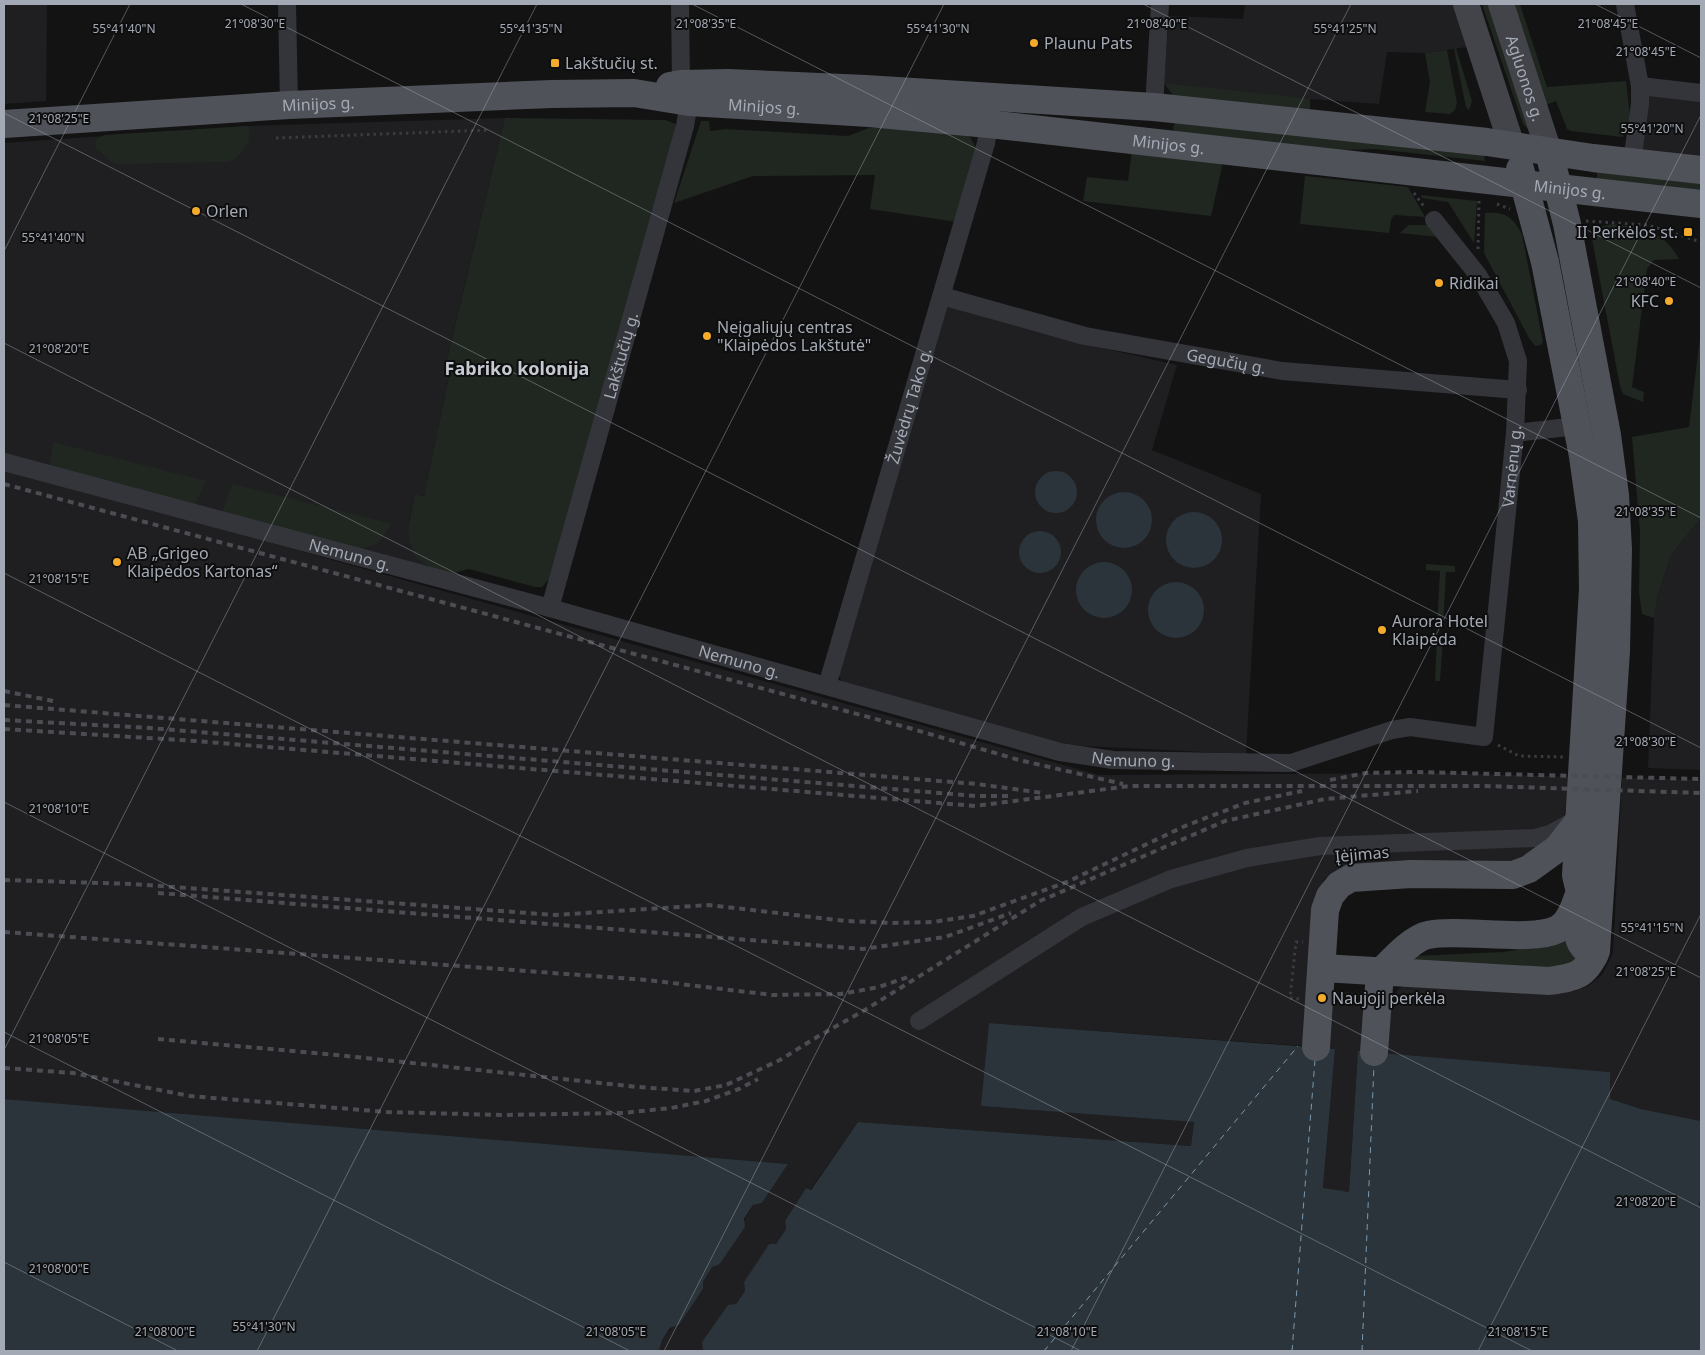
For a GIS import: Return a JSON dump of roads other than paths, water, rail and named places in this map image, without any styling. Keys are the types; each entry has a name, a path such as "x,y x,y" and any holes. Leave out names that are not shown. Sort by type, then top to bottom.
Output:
{"main road":[{"name":"Agluonos g.","path":"1466,4 1512,146"},
{"name":"Agluonos g.","path":"1501,4 1549,152"},
{"name":"Minijos g.","path":"685,93 989,124 1701,204"},
{"name":"Minijos g.","path":"4,124 289,105 552,94 973,94 1154,107 1512,146 1701,170"},
{"path":"1150,142 1154,107"},
{"path":"1512,146 1526,184 1545,262 1577,426 1592,521 1593,589 1581,818 1576,875 1582,906 1578,938 1582,948 1594,956"},
{"path":"1314,984 1379,986 1549,981 1581,974 1590,965 1596,951 1608,798 1616,651 1618,549 1615,495 1604,422 1558,188 1549,152"},
{"path":"1577,426 1604,422"},
{"path":"1316,1047 1314,984 1325,910 1330,896 1339,885 1351,878 1411,874 1513,875 1530,870 1558,848 1581,818"},
{"path":"1374,1052 1379,986 1410,945 1426,935 1538,934 1557,930 1566,923 1580,894"}],"street":[{"path":"287,4 289,105"},
{"name":"Lakštučių g.","path":"550,608 685,126 680,4"},
{"path":"1154,107 1160,4"},
{"path":"1625,4 1640,86 1640,104 1632,162"},
{"path":"1640,86 1701,93"},
{"name":"Žuvėdrų Tako g.","path":"827,686 942,296 986,143 989,124"},
{"name":"Varnėnų g.","path":"1434,220 1478,275 1506,323 1518,361 1515,433 1484,737"},
{"name":"Gegučių g.","path":"942,296 1085,336 1245,366 1282,372 1518,390"},
{"path":"1515,433 1577,426"},
{"name":"Nemuno g.","path":"4,462 550,608 1060,752 1113,760 1291,763 1392,730 1410,727 1484,737"},
{"path":"919,1021 1082,917 1171,879 1247,858 1320,846 1535,838 1550,834 1581,818"}],"railway":[{"path":"4,484 909,728 1019,760 1123,784"},
{"path":"4,691 58,702"},
{"path":"4,705 977,784 1043,793"},
{"path":"4,720 150,728 976,796 1008,796"},
{"path":"4,729 196,741 975,806 1130,786 1485,786 1701,793"},
{"path":"1330,780 1366,773 1416,772 1701,779"},
{"path":"4,880 133,884 555,915 709,905 846,921 933,922 973,916 1067,882 1185,826 1245,803 1302,791"},
{"path":"158,1039 337,1055 638,1087 694,1091 726,1085 780,1060 865,1010 1040,901 1225,821 1325,799 1418,791"},
{"path":"158,893 863,949 945,937 1011,913"},
{"path":"4,932 647,980 772,995 841,994 879,987 911,976"},
{"path":"4,1068 73,1073 190,1096 387,1112 501,1115 622,1113 671,1108 706,1101 739,1089 758,1079"}],"place":[{"name":"Plaunu Pats","path":"1034,43"},
{"name":"Lakštučių st.","path":"555,63"},
{"name":"Orlen","path":"196,211"},
{"name":"II Perkėlos st.","path":"1688,232"},
{"name":"Ridikai","path":"1439,283"},
{"name":"KFC","path":"1669,301"},
{"name":"Neįgaliųjų centras \"Klaipėdos Lakštutė\"","path":"707,336"},
{"name":"AB „Grigeo Klaipėdos Kartonas“","path":"117,562"},
{"name":"Aurora Hotel Klaipėda","path":"1382,630"},
{"name":"Naujoji perkėla","path":"1322,998"}],"district":[{"name":"Fabriko kolonija","path":"517,369"}]}
